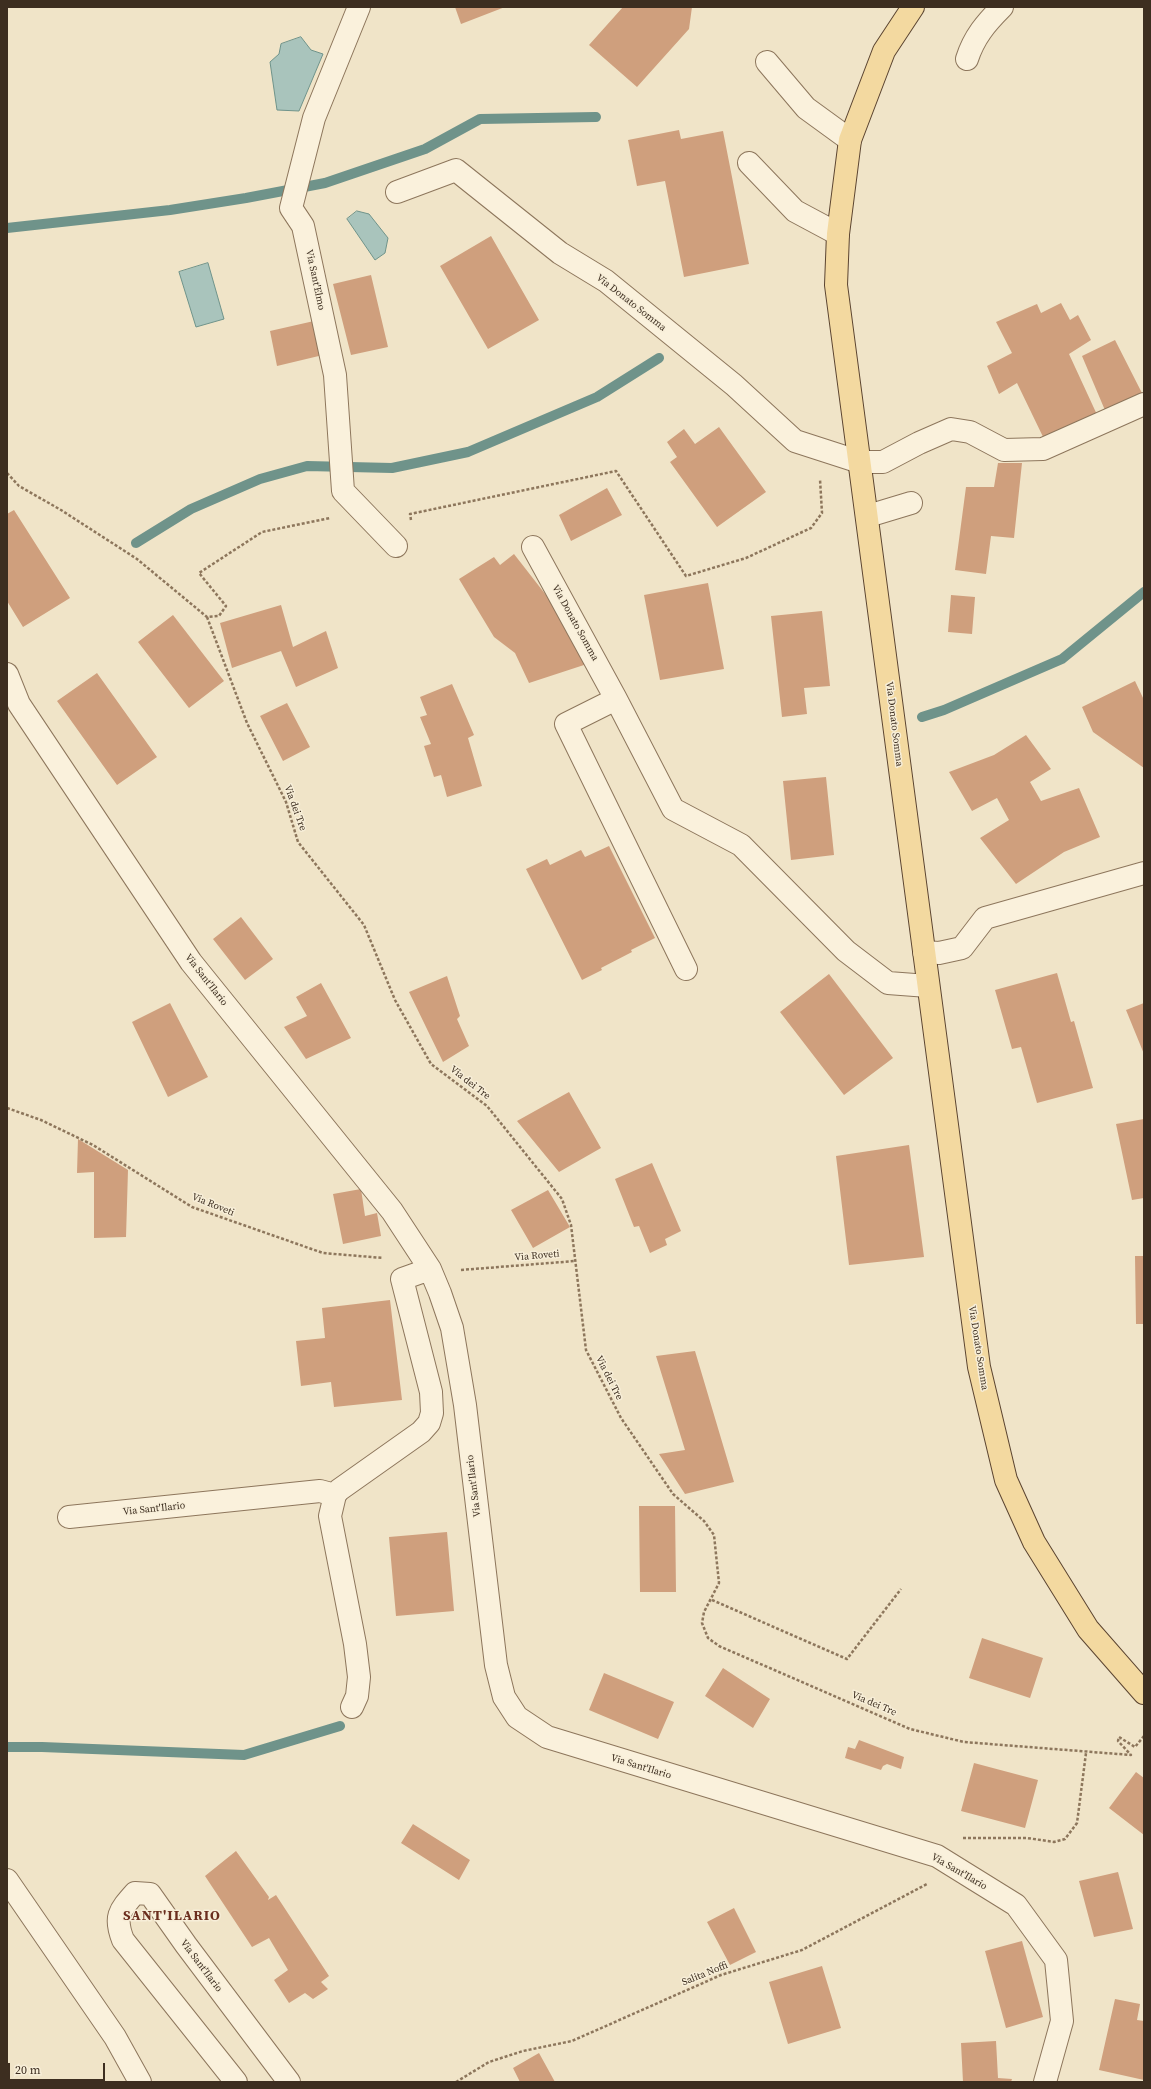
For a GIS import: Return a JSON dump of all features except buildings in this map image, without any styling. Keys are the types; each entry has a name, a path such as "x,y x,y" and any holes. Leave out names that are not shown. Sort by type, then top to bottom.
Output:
{"main road":[{"name":"Via Donato Somma","path":"913,7 884,51 850,140 838,234 836,285 868,516 928,986 979,1367 1006,1480 1034,1542 1088,1629 1144,1693"}],"street":[{"name":"Via Sant'Elmo","path":"359,7 314,118 290,208 303,226 335,375 343,491 396,546"},
{"path":"967,59 972,45 982,28 1002,7"},
{"path":"767,62 806,108 850,140"},
{"path":"749,163 795,211 838,234"},
{"name":"Via Donato Somma","path":"397,192 456,170 560,253 606,281 734,385 795,440 860,462"},
{"path":"860,462 883,462 919,443 951,429 970,432 1004,450 1044,449 1144,404"},
{"path":"868,516 911,503"},
{"name":"Via Donato Somma","path":"533,548 616,699 673,809 741,845 846,951 888,983 928,986"},
{"name":"Via Sant'Ilario","path":"7,674 19,704 191,962 392,1211 430,1270 440,1293 453,1336 464,1405 496,1665 504,1697 517,1717 547,1737 937,1856 1016,1905 1056,1960 1062,2021 1045,2082"},
{"path":"616,699 566,724 686,969"},
{"path":"924,952 939,953 962,948 985,918 1144,873"},
{"path":"352,1707 357,1696 358,1678 355,1644 330,1516 335,1495 421,1432 429,1423 432,1413 431,1392 402,1279 430,1270"},
{"name":"Via Sant'Ilario","path":"69,1517 320,1491 335,1495"},
{"path":"7,1880 115,2037 140,2082"},
{"name":"Via Sant'Ilario","path":"236,2082 123,1940 118,1928 120,1909 135,1893 150,1894 186,1946 289,2082"}],"path":[{"name":"Via dei Tre","path":"7,473 19,486 61,510 136,559 207,617 247,723 286,802 298,842 364,924 395,1000 431,1064 487,1106 562,1199 571,1225 586,1350 621,1418 674,1495 704,1521 714,1535 719,1584 712,1600 704,1612 702,1623 708,1638 719,1646 910,1729 964,1742 1086,1753 1131,1755 1118,1741 1119,1737 1135,1747 1144,1736"},
{"name":"Via Roveti","path":"7,1108 41,1120 93,1145 192,1207 323,1253 391,1258"},
{"name":"Via Roveti","path":"459,1270 575,1261"},
{"path":"712,1600 847,1659 901,1589"},
{"path":"957,1838 1027,1838 1054,1842 1065,1839 1077,1823 1086,1753"},
{"name":"Salita Noffi","path":"456,2082 488,2062 523,2050 572,2041 721,1975 802,1950 956,1868"}],"water":[{"path":"301,37 311,50 323,54 299,111 277,110 270,62 279,54 281,44"},
{"path":"357,211 369,214 388,238 385,253 375,260 347,219"},
{"path":"208,263 224,319 196,327 179,272"}],"waterway":[{"path":"7,228 170,210 246,198 325,183 425,149 480,119 596,117"},
{"path":"136,543 191,509 260,479 307,466 392,468 468,452 597,397 659,358"},
{"path":"922,717 944,710 1062,659 1144,592"},
{"path":"7,1747 244,1755 340,1726"}],"district":[{"name":"SANT'ILARIO","path":"172,1916"}]}
